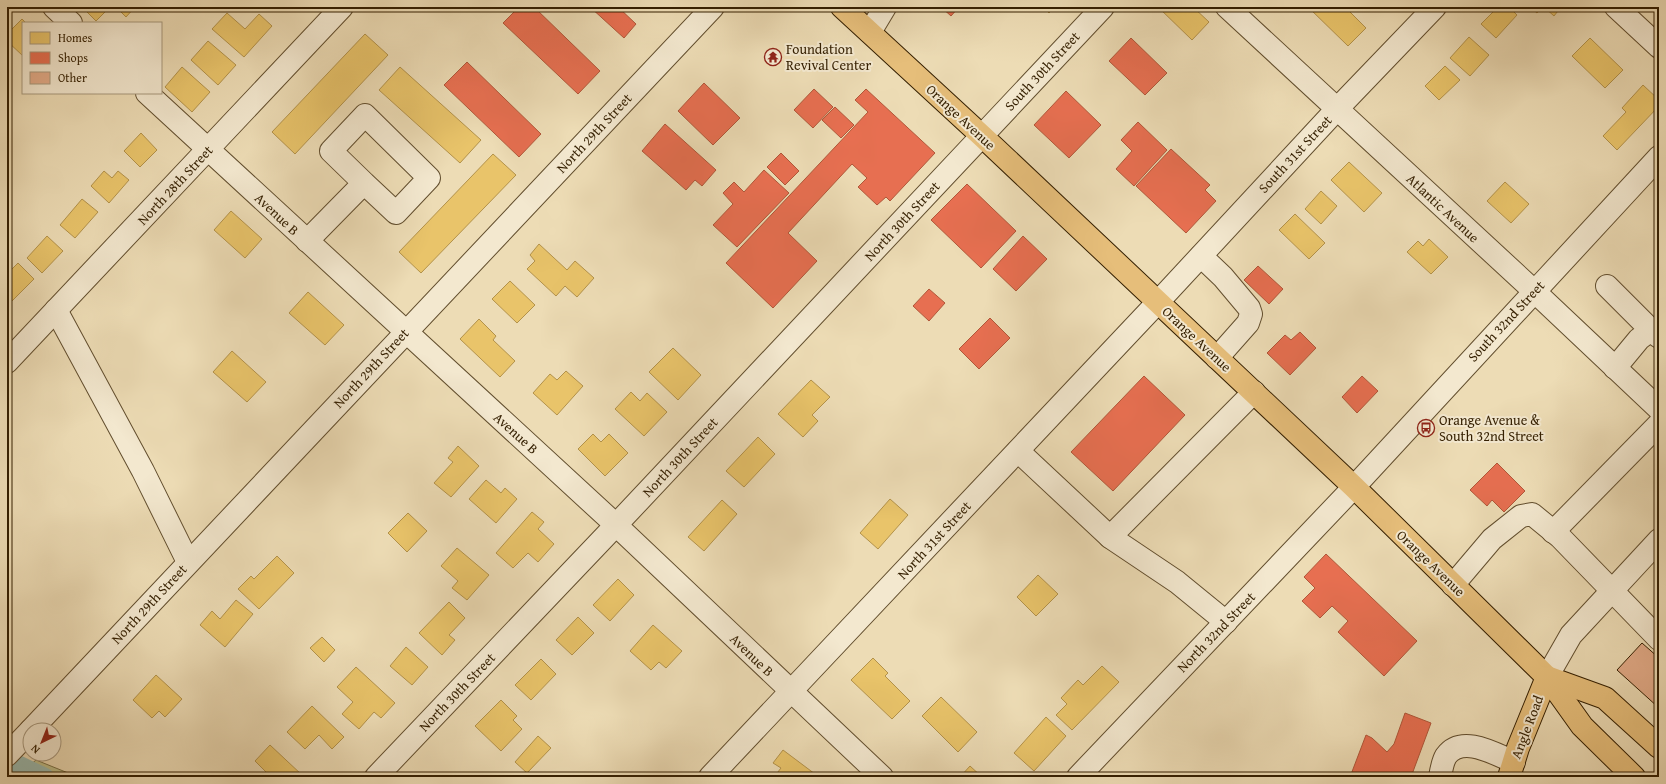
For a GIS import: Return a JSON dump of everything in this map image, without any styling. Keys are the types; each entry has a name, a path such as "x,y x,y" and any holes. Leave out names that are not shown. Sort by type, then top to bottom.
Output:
{"main road":[{"name":"Orange Avenue","path":"842,7 982,136 1354,487 1547,677 1582,726 1634,777"},
{"name":"Orange Avenue","path":"1547,677 1605,698 1659,747"},
{"name":"Angle Road","path":"1511,769 1547,677"}],"street":[{"path":"54,7 70,22"},
{"name":"North 28th Street","path":"7,362 342,7"},
{"name":"North 29th Street","path":"38,722 713,7"},
{"path":"870,32 885,7"},
{"name":"South 30th Street","path":"982,136 1103,7"},
{"name":"Atlantic Avenue","path":"1227,7 1534,291 1659,410"},
{"name":"South 31st Street","path":"1158,302 1337,109 1435,7"},
{"path":"1616,7 1659,47"},
{"name":"Avenue B","path":"148,94 616,525 882,777"},
{"path":"365,115 429,178 396,213 364,183 331,151 365,115"},
{"name":"North 30th Street","path":"376,777 616,525 982,136"},
{"name":"South 32nd Street","path":"1354,487 1659,157"},
{"path":"307,241 364,183"},
{"path":"1201,256 1223,277 1249,308 1251,314 1248,323 1217,358"},
{"path":"1607,286 1655,333 1639,339 1615,368"},
{"name":"North 31st Street","path":"710,777 792,692 1158,302"},
{"path":"56,310 143,471 188,562"},
{"path":"1110,537 1254,392"},
{"path":"1553,532 1659,424"},
{"path":"1018,451 1110,537 1177,582 1226,622"},
{"name":"North 32nd Street","path":"1078,777 1354,487"},
{"path":"1453,585 1492,539 1521,516 1532,514 1553,532 1659,639"},
{"path":"1547,677 1571,635 1659,540"},
{"name":"North 29th Street","path":"7,755 22,739"},
{"path":"1440,777 1446,756 1457,747 1472,746 1511,769"}],"green space":[{"path":"34,762 41,762 78,777 16,777"}],"building: Homes":[{"path":"82,7 110,7 96,21"},
{"path":"116,7 135,7 126,17"},
{"path":"1043,7 1054,7 1049,13"},
{"path":"1158,7 1193,7 1209,22 1192,40"},
{"path":"1308,7 1345,7 1366,28 1348,46"},
{"path":"1498,7 1509,7 1517,15 1496,38 1481,24"},
{"path":"1530,7 1542,7 1537,13"},
{"path":"1544,7 1561,7 1554,16"},
{"path":"227,13 245,29 259,14 272,26 244,57 212,29"},
{"path":"22,19 25,22 22,22 22,55 7,41 7,34"},
{"path":"365,34 388,55 295,154 272,132"},
{"path":"1469,37 1489,55 1470,76 1450,58"},
{"path":"1590,38 1623,70 1605,88 1572,56"},
{"path":"208,41 236,65 218,85 191,60"},
{"path":"1445,66 1460,80 1439,100 1425,86"},
{"path":"182,67 210,92 192,112 165,87"},
{"path":"400,67 481,140 460,163 379,90"},
{"path":"1643,85 1659,100 1659,106 1617,150 1603,136 1626,112 1622,108"},
{"path":"141,133 157,150 140,167 124,151"},
{"path":"493,154 516,175 421,273 399,252"},
{"path":"1349,162 1382,193 1364,212 1331,180"},
{"path":"104,171 112,178 118,171 129,180 109,203 91,186"},
{"path":"1505,182 1529,204 1511,223 1487,201"},
{"path":"1321,191 1337,206 1321,224 1305,209"},
{"path":"82,199 98,212 75,238 60,225"},
{"path":"231,211 262,239 245,258 214,230"},
{"path":"1295,214 1325,243 1309,259 1279,230"},
{"path":"47,236 63,251 42,273 27,258"},
{"path":"1429,239 1448,257 1431,274 1407,252 1418,241 1423,246"},
{"path":"539,244 567,270 575,261 594,278 577,297 565,286 556,296 527,269 535,261 530,255"},
{"path":"18,263 34,279 9,304 7,301 7,274"},
{"path":"510,281 535,305 517,323 492,299"},
{"path":"308,292 344,325 325,345 289,313"},
{"path":"479,319 496,336 493,340 515,361 500,377 460,339"},
{"path":"673,348 701,375 678,400 649,372"},
{"path":"232,351 266,382 247,402 213,372"},
{"path":"566,371 583,386 557,415 533,393 550,374 557,380"},
{"path":"811,380 830,397 812,415 818,421 803,437 778,414"},
{"path":"631,392 640,401 647,393 667,412 644,436 615,409"},
{"path":"593,434 601,442 609,434 628,453 605,476 578,449"},
{"path":"758,437 775,454 744,487 726,471"},
{"path":"458,446 479,466 451,497 434,483 453,462 448,458"},
{"path":"486,480 501,493 505,488 517,499 496,523 469,499"},
{"path":"890,499 908,515 878,549 860,533"},
{"path":"722,500 737,514 704,551 688,537"},
{"path":"532,512 544,522 538,529 554,544 538,562 528,553 513,568 496,553"},
{"path":"408,513 427,531 407,552 388,533"},
{"path":"457,548 489,575 467,600 452,588 458,581 441,566"},
{"path":"277,556 294,573 259,609 238,589 251,576 254,579"},
{"path":"1038,575 1058,594 1036,616 1017,597"},
{"path":"618,579 634,595 610,621 593,605"},
{"path":"236,600 253,614 225,647 200,625 212,611 220,619"},
{"path":"449,602 465,618 449,635 455,640 442,655 419,633"},
{"path":"578,617 594,633 572,655 556,640"},
{"path":"653,625 682,651 666,668 659,662 651,670 630,651"},
{"path":"322,637 335,650 324,662 310,648"},
{"path":"406,647 428,667 412,685 390,666"},
{"path":"873,658 888,673 885,676 910,701 892,719 851,680"},
{"path":"541,659 556,674 531,700 515,685"},
{"path":"1102,666 1119,682 1072,730 1056,715 1067,704 1061,698 1078,680 1083,685"},
{"path":"356,667 395,703 381,718 374,712 359,729 342,714 353,702 337,687"},
{"path":"156,675 182,699 165,717 159,711 152,718 133,700"},
{"path":"941,697 977,732 958,752 922,716"},
{"path":"501,700 517,716 513,720 522,729 501,751 475,726"},
{"path":"312,706 344,737 332,749 319,735 305,749 287,732"},
{"path":"1046,717 1066,736 1034,771 1014,753"},
{"path":"538,736 551,748 527,773 515,762"},
{"path":"270,745 302,775 300,777 271,777 255,761"},
{"path":"783,750 815,774 813,777 774,777 781,768 773,763"},
{"path":"970,766 982,777 960,777"}],"building: Shops":[{"path":"519,7 534,7 600,71 578,94 503,23"},
{"path":"590,7 618,7 636,24 624,38"},
{"path":"941,7 959,7 951,16"},
{"path":"1131,38 1167,73 1145,95 1109,61"},
{"path":"467,62 541,134 519,157 444,85"},
{"path":"704,83 740,118 713,145 678,111"},
{"path":"814,89 833,107 813,128 794,110"},
{"path":"866,89 935,153 890,201 886,197 877,205 858,187 867,178 852,164 788,233 817,261 773,308 726,263 868,112 855,100"},
{"path":"1066,91 1101,125 1069,158 1034,125"},
{"path":"835,107 854,125 841,138 822,120"},
{"path":"1138,122 1167,150 1134,186 1116,169 1132,151 1121,140"},
{"path":"665,124 716,170 702,186 695,180 686,190 642,151"},
{"path":"1171,149 1210,185 1205,190 1216,201 1186,233 1136,186"},
{"path":"781,153 799,171 785,185 767,167"},
{"path":"764,170 789,193 737,247 713,225 733,204 723,193 734,182 744,192"},
{"path":"967,184 1016,231 981,268 931,220"},
{"path":"1023,236 1047,259 1016,291 993,269"},
{"path":"1258,266 1283,289 1269,304 1244,280"},
{"path":"929,289 945,303 929,321 913,306"},
{"path":"990,318 1010,338 979,369 959,349"},
{"path":"1300,332 1316,348 1290,375 1267,353 1285,335 1291,340"},
{"path":"1144,376 1185,415 1113,491 1071,452"},
{"path":"1362,376 1378,391 1357,413 1342,397"},
{"path":"1497,463 1525,491 1504,512 1492,500 1487,506 1470,490"},
{"path":"1326,554 1417,641 1384,676 1338,632 1348,621 1332,606 1320,618 1302,601 1315,588 1304,577"},
{"path":"1405,713 1431,723 1411,777 1350,777 1366,735 1372,738 1387,752 1394,744"}],"building: Other":[{"path":"1642,643 1659,658 1659,708 1617,670"}],"waterway":[{"path":"7,759 45,777"}],"place":[{"name":"Foundation Revival Center","path":"773,57"},
{"name":"Orange Avenue & South 32nd Street","path":"1426,428"}]}
